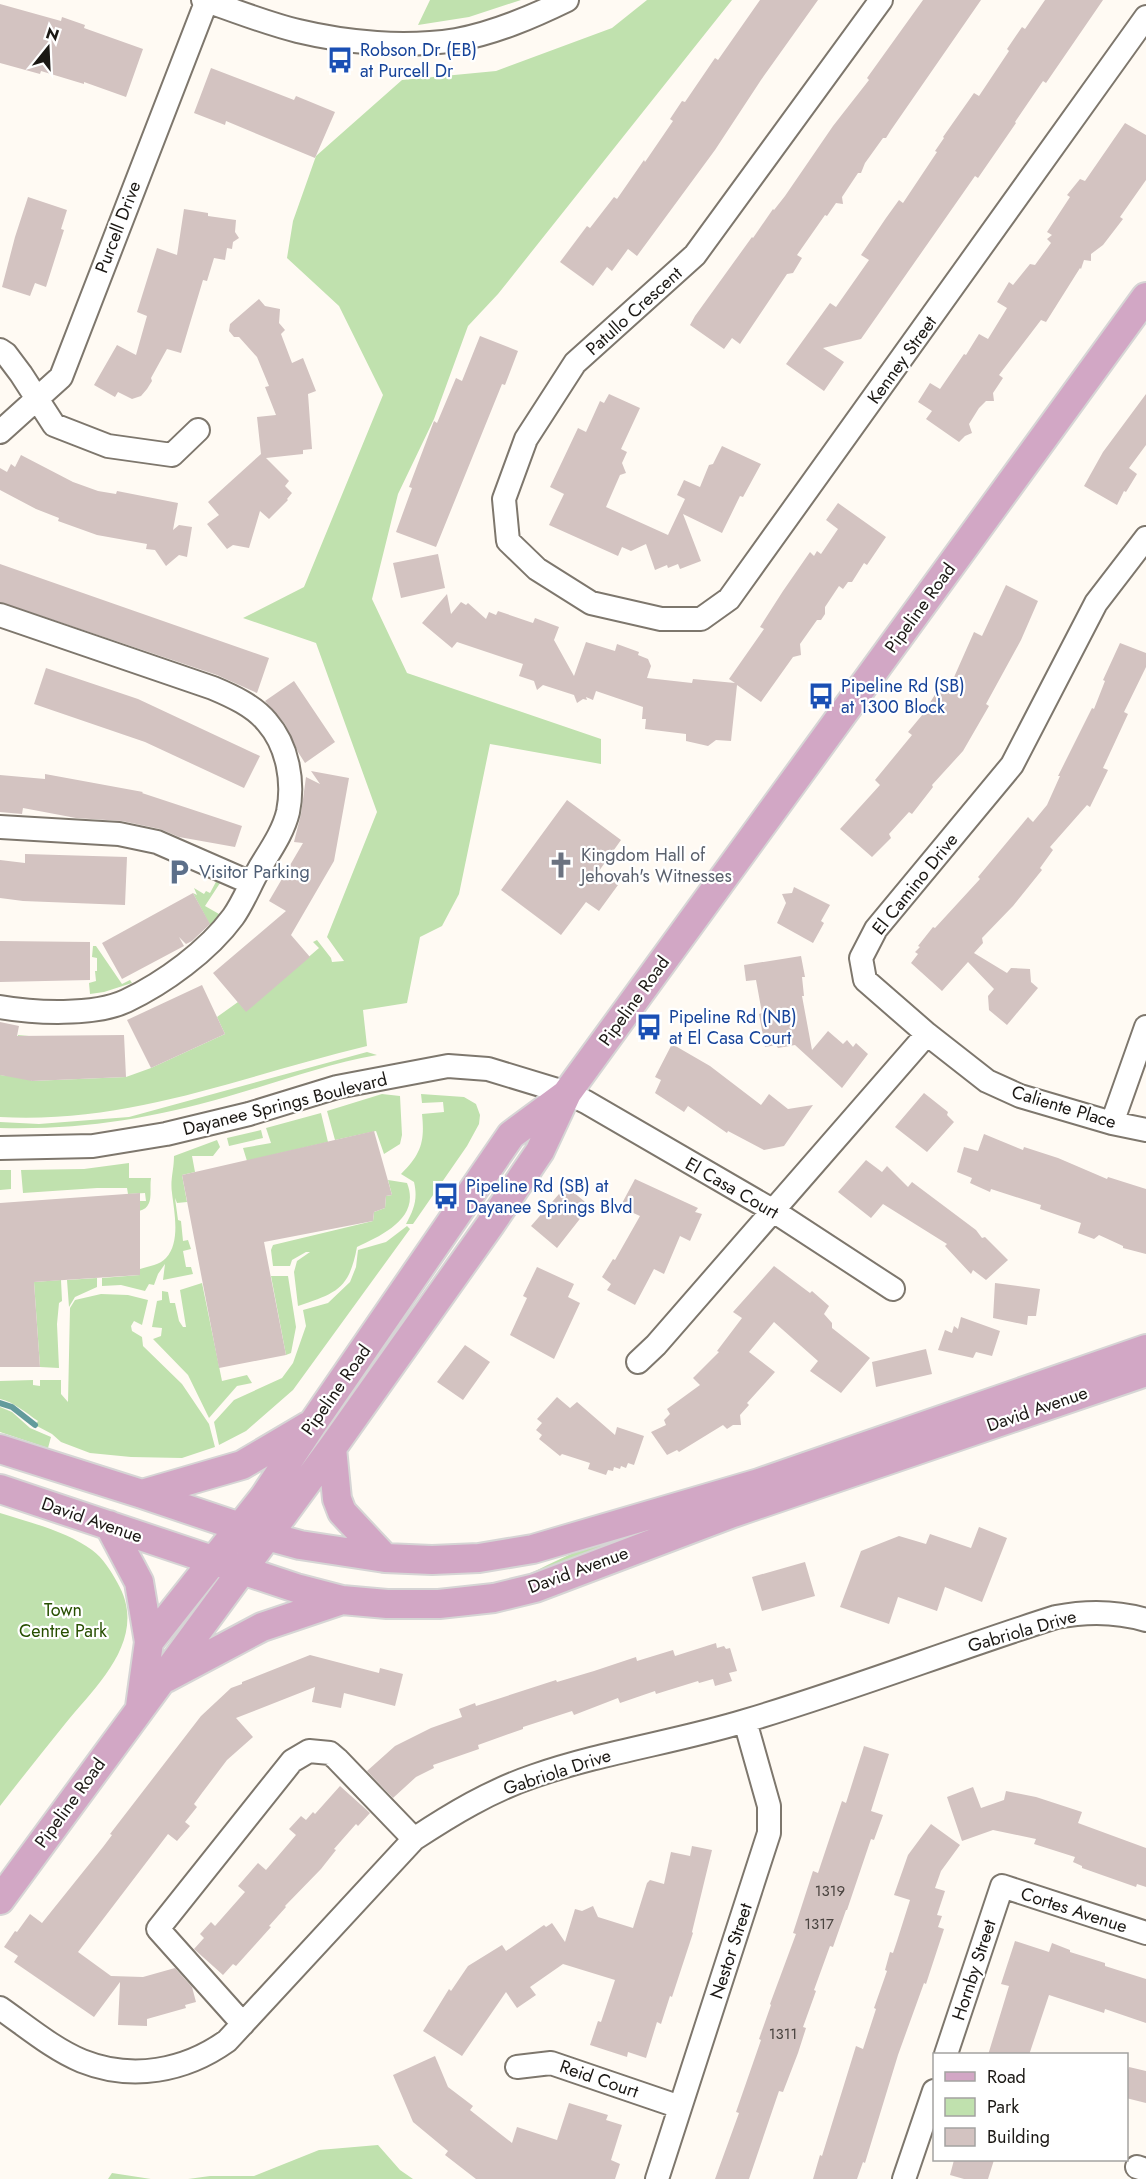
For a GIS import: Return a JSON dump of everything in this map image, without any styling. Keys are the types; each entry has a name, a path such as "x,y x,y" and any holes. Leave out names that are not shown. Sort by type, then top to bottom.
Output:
{"main road":[{"name":"Pipeline Road","path":"0,1899 332,1448 490,1225 540,1151 567,1093 1146,297"},
{"name":"Pipeline Road","path":"140,1707 149,1642 264,1497 312,1423 511,1134 567,1093"},
{"name":"David Avenue","path":"0,1449 267,1536 323,1550 385,1558 432,1560 479,1558 533,1549 759,1483 1146,1349"},
{"name":"David Avenue","path":"0,1489 296,1588 342,1599 387,1604 439,1605 494,1598 535,1588 733,1513 1146,1372"},
{"path":"142,1494 242,1464 312,1423"},
{"path":"332,1448 337,1499 342,1512 385,1558"},
{"path":"109,1525 139,1582 149,1642"},
{"path":"161,1681 262,1628 342,1599"},
{"path":"0,1870 33,1855"}],"street":[{"path":"205,0 266,22 332,38 365,42 415,43 456,40 501,28 567,0"},
{"name":"Purcell Drive","path":"0,432 61,377 205,0"},
{"name":"Patullo Crescent","path":"610,607 591,603 537,569 508,540 504,499 526,439 575,363 695,255 881,0"},
{"name":"Kenney Street","path":"610,607 661,619 701,620 729,599 1146,17"},
{"path":"0,350 6,354 21,374 54,425 108,446 172,455 198,430"},
{"name":"El Camino Drive","path":"927,1034 866,980 861,958 876,929 1012,765 1096,603 1146,538"},
{"path":"0,615 213,688 236,698 267,722 285,752 290,780 288,813 281,830 251,883 213,942 159,982 124,1002 78,1012 20,1011 0,1007"},
{"path":"0,827 119,834 157,842 251,883"},
{"path":"1112,1123 1146,1027"},
{"path":"638,1362 656,1345 927,1034"},
{"name":"Caliente Place","path":"927,1034 987,1081 1020,1096 1112,1123 1146,1130"},
{"name":"Dayanee Springs Boulevard","path":"0,1148 93,1146 166,1134 249,1114 337,1087 448,1066 488,1070 567,1093"},
{"name":"El Casa Court","path":"567,1093 772,1210 893,1289"},
{"name":"Gabriola Drive","path":"0,2008 70,2055 94,2064 125,2071 163,2070 197,2059 209,2054 227,2041 414,1839 485,1796 533,1776 578,1762 745,1721 1056,1617 1093,1612 1145,1615"},
{"name":"Nestor Street","path":"657,2179 769,1833 769,1806 745,1721"},
{"path":"243,2024 158,1929 292,1761 309,1751 319,1750 330,1754 414,1839"},
{"name":"Cortes Avenue","path":"1002,1886 1146,1933"},
{"name":"Hornby Street","path":"947,2053 1002,1886"},
{"name":"Reid Court","path":"517,2067 551,2063 680,2107"},
{"path":"904,2179 933,2094"}],"green space":[{"path":"430,0 521,0 469,17 418,25"},
{"path":"647,0 732,0 498,294 468,326 434,419 398,494 372,599 407,673 601,739 601,764 490,744 459,894 442,926 420,937 407,1003 363,1010 367,1046 141,1106 48,1117 0,1117 0,1075 9,1076 18,1035 29,1036 31,1081 126,1077 225,1034 217,1017 238,1002 246,1011 319,948 313,942 317,940 332,962 344,961 327,937 377,812 316,643 243,618 304,587 383,395 339,306 287,258 293,221 316,156 402,80 496,71 612,28"},
{"path":"218,878 222,880 205,906 221,917 211,927 193,893 197,895 194,888 204,894 206,891 210,893"},
{"path":"93,946 96,946 122,984 130,980 132,983 90,994 89,983 96,981 95,971 97,971 97,958 92,957"},
{"path":"367,1052 377,1055 339,1063 226,1097 142,1117 87,1125 0,1128 0,1122 39,1124 129,1117"},
{"path":"382,1094 400,1096 402,1135 400,1144 384,1154 376,1131 335,1140 327,1111"},
{"path":"421,1094 464,1097 476,1104 480,1115 479,1124 467,1146 413,1224 406,1224 415,1204 416,1194 414,1182 401,1174 420,1147 423,1132 422,1114 444,1112 443,1102 422,1103"},
{"path":"321,1113 328,1142 247,1161 243,1148 271,1143 266,1128"},
{"path":"261,1130 263,1138 229,1146 227,1138"},
{"path":"217,1140 220,1147 213,1156 192,1156 195,1172 182,1175 187,1202 177,1203 175,1198 183,1241 188,1240 191,1249 183,1251 186,1267 191,1267 193,1274 163,1280 165,1264 154,1285 149,1284 145,1291 121,1285 102,1286 102,1278 140,1275 140,1269 158,1264 166,1258 174,1244 175,1235 172,1188 174,1156"},
{"path":"129,1163 129,1178 151,1178 149,1202 144,1209 139,1211 140,1201 146,1201 145,1193 128,1194 127,1188 23,1193 21,1170 84,1169"},
{"path":"0,1170 11,1170 11,1189 0,1190"},
{"path":"388,1180 407,1183 410,1195 409,1206 404,1215 387,1231 357,1247 350,1273 339,1288 298,1306 294,1272 297,1261 310,1252 292,1260 290,1266 273,1266 271,1250 273,1245 373,1221 374,1212 385,1208 386,1196 392,1195"},
{"path":"407,1226 410,1229 293,1390 246,1431 219,1445 214,1422 234,1400 282,1378 293,1363 306,1326 303,1310 328,1303 350,1282 356,1267 358,1250 386,1242"},
{"path":"271,1276 288,1276 296,1327 291,1353 286,1355"},
{"path":"97,1278 97,1287 75,1297 69,1307 67,1280"},
{"path":"61,1280 62,1301 59,1303 57,1324 59,1368 40,1367 34,1282"},
{"path":"202,1283 222,1381 247,1375 252,1383 237,1386 209,1418 188,1375 153,1339 161,1336 162,1328 152,1327 157,1301 162,1300 162,1291 168,1292 170,1303 175,1303 179,1321 183,1327 186,1327 180,1290"},
{"path":"101,1294 128,1295 148,1300 142,1325 134,1321 131,1326 132,1331 142,1337 143,1346 182,1384 209,1424 215,1447 182,1458 90,1453 61,1442 35,1425 38,1421 24,1411 0,1399 0,1381 33,1380 33,1385 40,1386 40,1380 61,1380 61,1394 68,1402 70,1308 75,1300"},
{"path":"0,1407 12,1412 30,1428 51,1437 48,1448 0,1432"},
{"name":"Town Centre Park","path":"0,1513 60,1533 96,1553 117,1582 126,1603 127,1622 123,1641 104,1677 0,1806"},
{"path":"607,1541 618,1543 529,1576 587,1547"},
{"path":"378,2145 400,2170 413,2179 188,2179 210,2176 254,2176 319,2150"},
{"path":"112,2173 151,2179 108,2179"}],"building":[{"path":"760,0 818,0 715,150 637,256 628,249 612,271 607,267 593,286 560,262 587,226 590,228 614,197 617,199 673,121 670,119 682,101 685,102 715,58 718,60"},
{"path":"923,0 981,0 886,138 883,138 865,163 861,173 858,173 842,197 843,204 836,203 827,216 825,215 797,255 802,258 793,273 787,274 740,344 732,338 724,349 690,325 695,316 869,80 867,78"},
{"path":"1045,0 1103,0 1046,83 1043,81 978,178 975,176 861,339 823,348 844,362 824,391 786,364 830,303 836,307 869,260 861,255 886,218 899,200 903,203 937,152 935,151 943,137 974,93 979,96 1022,27 1025,29"},
{"path":"0,4 61,21 62,17 85,25 84,28 143,49 126,97 84,82 84,84 41,71 40,74 0,63"},
{"path":"211,68 294,100 296,96 335,112 315,158 226,121 225,125 194,113"},
{"path":"1125,123 1146,135 1146,180 1120,217 1123,219 1103,245 1091,254 1091,261 1084,260 1081,269 1046,322 1041,320 999,375 1003,378 993,393 994,401 986,401 979,408 969,424 972,433 959,442 926,419 932,411 918,402 930,383 940,389 979,334 988,339 1007,308 997,302 1009,282 1013,285 1030,264 1035,265 1051,243 1047,239 1052,235 1047,232 1070,197 1067,195 1080,179 1085,181"},
{"path":"28,197 67,210 61,229 64,230 46,287 35,283 30,296 2,287"},
{"path":"184,209 208,213 208,216 236,220 235,232 239,238 233,242 232,249 227,248 225,260 214,258 207,281 203,280 181,353 167,349 151,378 152,381 141,396 132,399 118,392 115,397 94,385 117,345 136,355 147,316 137,312 157,248 177,255"},
{"path":"259,299 265,306 280,309 279,323 285,330 281,334 292,363 303,358 316,391 308,394 312,449 303,450 303,454 266,458 289,481 285,486 292,493 269,519 260,511 249,548 233,545 227,549 207,524 219,515 208,502 261,454 257,417 276,415 265,387 269,386 257,357 239,337 234,337 229,331 230,324"},
{"path":"480,336 518,351 505,385 502,384 436,547 396,532 412,488 409,487 434,421 437,423 456,378 462,381"},
{"path":"609,394 640,408 621,449 627,452 622,463 626,473 620,475 606,507 668,535 685,499 677,495 684,480 700,487 709,465 713,464 722,446 761,464 743,497 740,496 722,533 683,514 701,561 680,569 678,564 668,568 667,565 655,570 646,544 631,551 622,547 618,556 549,525 564,494 550,487 578,428 586,432 600,401 604,403"},
{"path":"1146,394 1146,445 1129,468 1137,474 1117,505 1084,486 1103,452"},
{"path":"21,455 73,482 98,491 116,494 117,491 178,503 173,530 179,525 192,527 187,557 179,555 166,566 155,550 146,549 147,544 97,535 58,521 59,518 0,490 0,468 7,472 11,464 15,467"},
{"path":"838,503 886,537 867,565 864,563 852,582 848,582 843,589 839,586 825,607 825,614 821,620 817,620 800,644 801,655 793,657 761,702 737,685 731,741 716,740 708,746 686,741 686,734 645,729 646,719 642,719 643,707 596,691 593,700 586,697 587,700 583,699 577,703 574,695 543,685 537,690 534,681 519,676 523,664 457,642 452,648 422,623 447,594 451,614 461,602 466,605 468,603 486,619 489,612 496,615 498,611 533,623 535,618 559,627 554,640 574,676 586,642 615,651 617,644 639,652 638,655 648,659 651,666 647,678 692,683 693,679 735,683 729,679 764,629 760,627 783,591 810,552 814,556 817,551 821,554 838,529 826,520"},
{"path":"438,554 445,588 401,598 393,563"},
{"path":"0,564 269,658 257,693 217,675 0,602"},
{"path":"1006,585 1038,601 1021,640 986,704 989,706 963,751 932,785 933,787 912,814 909,812 889,834 891,838 872,857 840,829 880,785 875,780 912,735 908,732 923,714 944,680 951,684 974,632 982,636"},
{"path":"1120,643 1146,653 1146,667 1124,712 1128,714 1103,768 1108,770 1090,807 1087,805 1050,847 1053,850 1040,868 1042,870 1013,906 982,938 983,943 974,953 1007,973 1011,968 1030,969 1031,982 1038,988 1007,1025 989,1010 988,996 994,989 968,962 942,991 911,963 918,954 915,952 920,947 918,946 933,927 935,928 980,879 978,877 1028,817 1033,822 1047,805 1060,776 1058,776 1092,708 1094,709 1105,681 1103,680"},
{"path":"46,668 138,699 260,756 244,788 145,742 34,704"},
{"path":"294,681 335,742 305,763 285,724 265,701"},
{"path":"311,771 349,778 334,861 291,935 310,957 246,1012 213,973 286,911 269,901 303,843 294,842 301,814 306,777 320,784"},
{"path":"45,774 143,792 242,826 235,847 179,837 160,829 122,821 76,818 23,808 22,814 0,812 0,775 45,779"},
{"name":"Kingdom Hall of Jehovah's Witnesses","path":"567,800 621,840 599,871 618,885 599,911 586,902 561,935 501,890"},
{"path":"25,854 127,857 125,905 0,898 0,860 25,863"},
{"path":"794,887 830,905 821,921 824,923 813,943 777,923 786,903 782,894 792,893"},
{"path":"193,893 210,924 186,944 179,937 184,946 122,979 102,943"},
{"path":"0,941 90,942 90,980 0,982"},
{"path":"801,956 805,977 802,977 804,996 802,996 812,1050 828,1031 843,1044 847,1040 853,1047 856,1043 868,1054 842,1088 795,1045 778,1048 776,1045 765,1047 756,980 746,981 744,965"},
{"path":"202,985 225,1034 151,1068 127,1020"},
{"path":"0,1022 19,1026 17,1036 124,1035 126,1077 32,1081 0,1075"},
{"path":"672,1044 710,1066 761,1105 769,1094 788,1109 813,1105 784,1146 764,1150 728,1131 727,1133 688,1106 684,1112 655,1093 661,1080 655,1077"},
{"path":"924,1093 948,1112 947,1115 954,1122 927,1152 895,1127"},
{"path":"374,1131 392,1195 386,1196 385,1208 374,1212 373,1221 264,1242 286,1355 219,1368 182,1175"},
{"path":"984,1134 1023,1150 1024,1147 1058,1158 1107,1179 1108,1177 1146,1189 1146,1254 1123,1248 1099,1235 1094,1239 1078,1233 1081,1223 1040,1209 1041,1205 991,1189 990,1192 970,1183 972,1178 957,1172 964,1147 978,1151"},
{"path":"866,1160 882,1172 887,1166 908,1187 912,1182 976,1230 982,1238 985,1237 1008,1260 986,1280 973,1270 971,1274 945,1246 947,1244 883,1204 871,1218 838,1192"},
{"path":"635,1179 698,1208 695,1212 702,1214 690,1241 680,1236 664,1274 654,1269 635,1305 607,1290 611,1284 602,1277 613,1259 615,1260 640,1216 620,1207"},
{"path":"566,1186 590,1206 557,1248 531,1226"},
{"path":"140,1193 140,1275 34,1282 40,1367 0,1367 0,1203"},
{"path":"774,1266 810,1293 812,1291 829,1306 824,1314 832,1323 832,1328 870,1358 841,1393 810,1371 818,1361 774,1322 749,1352 775,1372 747,1403 749,1405 740,1415 741,1425 733,1425 727,1429 723,1425 679,1452 677,1450 667,1455 651,1432 666,1425 664,1420 670,1414 667,1409 700,1385 693,1378 719,1352 717,1351 742,1318 733,1312"},
{"path":"537,1267 574,1284 568,1297 580,1303 554,1359 510,1335 527,1298 523,1296"},
{"path":"995,1283 1040,1289 1036,1316 1028,1316 1027,1325 993,1318"},
{"path":"961,1317 1000,1331 992,1356 976,1352 973,1358 938,1350 945,1330 952,1333 954,1326 958,1329"},
{"path":"465,1345 490,1362 463,1400 437,1382"},
{"path":"926,1349 932,1374 876,1387 872,1362"},
{"path":"557,1397 570,1408 577,1402 615,1435 617,1427 644,1436 634,1465 628,1463 626,1468 621,1466 620,1469 614,1467 613,1471 608,1470 606,1475 588,1469 590,1463 562,1454 560,1456 539,1439 542,1435 536,1430 542,1423 537,1419"},
{"path":"979,1527 1007,1538 982,1602 945,1587 937,1611 898,1597 889,1624 840,1607 861,1551 899,1536 926,1544 930,1534 971,1548"},
{"path":"805,1562 815,1596 762,1611 752,1577"},
{"path":"716,1643 717,1648 724,1646 726,1649 730,1648 737,1671 729,1673 732,1681 715,1686 713,1679 699,1683 698,1681 656,1694 655,1691 620,1703 618,1698 574,1715 572,1711 523,1727 523,1729 478,1745 479,1749 433,1765 434,1768 416,1777 393,1798 367,1771 395,1746 431,1728 462,1717 459,1709 475,1703 476,1706 636,1657 637,1661 673,1650 675,1656"},
{"path":"310,1655 379,1673 380,1668 403,1674 395,1706 344,1693 341,1708 312,1702 315,1687 236,1718 253,1737 227,1760 194,1804 197,1807 185,1822 190,1826 177,1841 168,1834 78,1952 111,1976 143,1977 175,1968 192,1987 196,2002 185,2005 186,2008 147,2019 147,2026 118,2025 120,1982 94,2017 14,1962 18,1956 4,1947 15,1931 17,1932 30,1914 42,1923 103,1847 112,1835 110,1834 201,1716 231,1688"},
{"path":"864,1746 889,1754 871,1811 883,1815 874,1840 871,1839 833,1947 830,1946 814,1990 816,1991 803,2027 806,2028 798,2053 783,2092 779,2091 749,2179 715,2179 739,2113 736,2112 761,2040 759,2039 770,2004 796,1934 793,1933 813,1871 818,1873 842,1801 846,1803"},
{"path":"340,1786 370,1813 358,1826 356,1824 334,1849 336,1850 321,1869 285,1906 269,1926 271,1927 236,1966 233,1964 223,1975 194,1949 204,1938 200,1934 211,1922 215,1926 245,1892 238,1886 258,1863 266,1870 296,1835 289,1829 301,1816 306,1820 313,1812 315,1814"},
{"path":"973,1787 981,1808 1004,1800 1006,1791 1036,1797 1082,1812 1078,1823 1146,1848 1146,1887 1137,1884 1136,1887 1082,1868 1073,1862 1075,1857 1034,1844 1036,1839 993,1830 962,1841 947,1797"},
{"path":"931,1824 960,1845 941,1871 935,1888 945,1891 937,1915 942,1916 938,1927 944,1929 926,1984 924,1983 898,2055 865,2163 863,2162 857,2179 813,2179 856,2046 863,2049 887,1971 885,1970 890,1952 893,1953 910,1900 894,1895 908,1855"},
{"path":"692,1846 712,1850 693,1933 672,1997 670,1996 661,2024 657,2022 646,2058 628,2052 627,2057 590,2045 598,2021 601,2022 615,1980 563,1964 530,1987 536,1995 517,2008 506,1992 462,2056 423,2031 449,1989 451,1991 468,1966 502,1945 506,1951 544,1925 546,1927 552,1923 565,1942 575,1909 582,1911 593,1906 598,1917 633,1928 647,1883 650,1880 664,1884 671,1852 690,1856"},
{"path":"1015,1941 1049,1952 1052,1943 1070,1952 1105,1963 1105,1966 1146,1979 1146,2023 1105,2009 1104,2013 1049,1995 1030,2053 989,2053 1009,1986 1001,1984"},
{"path":"435,2056 448,2087 473,2106 470,2110 512,2143 517,2127 557,2140 569,2103 608,2115 606,2120 622,2125 611,2160 620,2164 615,2179 476,2179 445,2155 448,2151 413,2122 393,2075"},
{"path":"1129,2067 1146,2071 1146,2103 1128,2098"},
{"path":"954,2161 994,2161 988,2179 964,2179 950,2175"}],"waterway":[{"path":"0,1403 12,1407 35,1425"}],"place":[{"name":"Robson Dr (EB) at Purcell Dr","path":"340,60"},
{"name":"Pipeline Rd (SB) at 1300 Block","path":"821,696"},
{"name":"Kingdom Hall of Jehovah's Witnesses","path":"561,865"},
{"name":"Visitor Parking","path":"179,872"},
{"name":"Pipeline Rd (NB) at El Casa Court","path":"649,1027"},
{"name":"Pipeline Rd (SB) at Dayanee Springs Blvd","path":"446,1196"}]}
